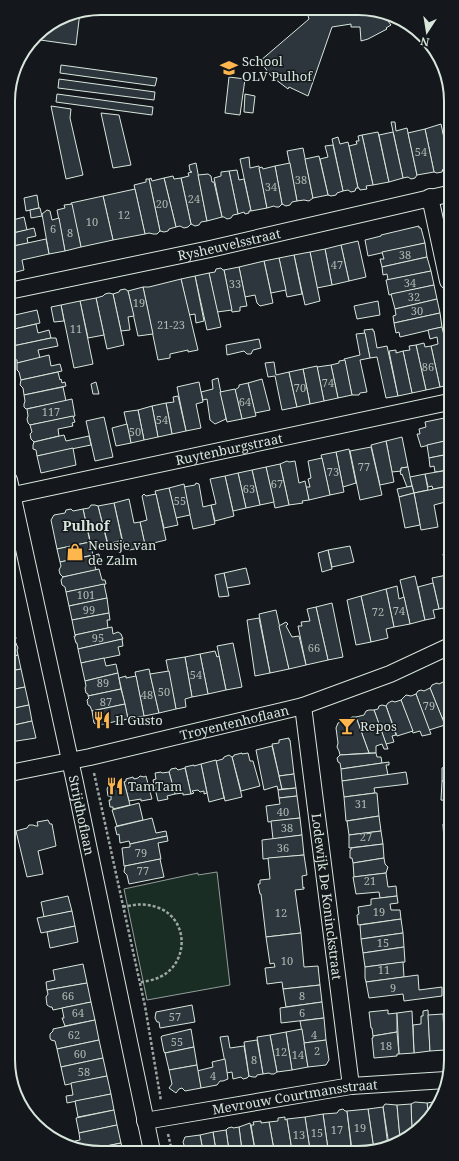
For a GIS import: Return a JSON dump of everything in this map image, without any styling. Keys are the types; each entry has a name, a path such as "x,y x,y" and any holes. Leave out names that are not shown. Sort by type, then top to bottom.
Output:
{"street":[{"name":"Rysheuvelsstraat","path":"15,290 210,249 444,195"},
{"path":"430,197 444,262"},
{"name":"Ruytenburgstraat","path":"15,489 444,403"},
{"name":"Strijdhoflaan","path":"15,512 71,761 151,1146"},
{"name":"Troyentenhoflaan","path":"15,772 90,757 304,706 390,674 444,649"},
{"name":"Lodewijk De Koninckstraat","path":"304,706 351,1086"},
{"name":"Mevrouw Courtmansstraat","path":"145,1121 351,1086 441,1080"}],"path":[{"path":"90,757 145,1006 164,1118"},
{"path":"123,907 140,904 160,908 170,914 178,923 181,930 182,944 180,956 175,965 160,977 140,983"}],"green space":[{"path":"217,872 230,985 147,1000 124,889 198,873 198,875"}],"building":[{"path":"308,15 364,15 386,20 391,25 386,28 387,29 361,41 360,27 351,27 351,24 332,27 308,96 289,87 288,89 271,76 260,61 309,19"},
{"path":"79,18 76,45 40,40 58,26"},
{"path":"61,65 157,78 155,86 60,73"},
{"path":"229,77 245,79 240,115 225,113"},
{"path":"59,79 155,92 154,100 58,88"},
{"path":"57,94 153,107 152,115 56,102"},
{"path":"245,94 255,96 253,113 244,112"},
{"path":"51,106 71,109 70,118 83,175 66,179"},
{"path":"101,113 119,115 131,165 113,168"},
{"path":"391,122 395,122 396,131 407,128 417,175 415,178 403,178"},
{"path":"441,124 444,138 444,169 442,172 434,172 425,129"},
{"path":"425,129 434,172 417,175 408,133"},
{"path":"378,132 389,182 373,185 362,135"},
{"path":"393,132 403,178 389,182 379,135"},
{"path":"362,135 373,185 366,186 367,189 360,190 358,188 349,146 357,144 356,141 359,141 358,136"},
{"path":"338,137 340,144 348,142 358,188 356,188 355,191 343,191 332,139"},
{"path":"333,145 343,191 331,196 328,195 320,159 328,157 325,146"},
{"path":"303,148 313,198 309,201 297,201 287,151"},
{"path":"319,156 328,195 313,198 305,159"},
{"path":"249,157 250,168 259,166 267,208 251,211 240,159"},
{"path":"196,163 207,221 201,222 199,225 195,226 191,224 181,178 189,176 188,173 192,172 190,171 189,165"},
{"path":"290,163 297,201 286,206 282,204 275,166"},
{"path":"275,166 282,204 279,207 274,206 267,208 259,168 262,167 263,169"},
{"path":"237,170 239,180 244,179 251,211 245,214 244,212 238,214 229,171"},
{"path":"229,171 238,214 227,219 222,217 214,178 221,176 221,172"},
{"path":"208,174 211,176 212,182 214,182 222,217 207,221 198,175"},
{"path":"173,176 174,179 181,178 191,224 188,227 176,227 164,178"},
{"path":"151,178 152,181 164,178 176,227 169,229 168,231 160,231 149,179"},
{"path":"146,179 149,179 160,231 157,234 145,234 134,185 146,182"},
{"path":"135,189 145,234 113,240 103,196"},
{"path":"37,195 39,208 26,211 24,198"},
{"path":"103,196 113,240 81,247 71,203"},
{"path":"72,204 81,247 65,251 57,210 65,208 64,205"},
{"path":"40,208 42,216 31,218 30,210"},
{"path":"47,210 50,211 52,220 59,218 65,251 49,254 42,214"},
{"path":"24,217 27,230 15,233 15,219"},
{"path":"419,226 419,228 421,228 425,243 368,256 365,240"},
{"path":"34,228 36,236 27,238 28,243 15,246 15,233"},
{"path":"46,239 49,254 22,260 24,270 15,272 15,246"},
{"path":"358,241 366,277 349,281 341,245"},
{"path":"425,243 427,257 382,267 380,259 384,259 382,252"},
{"path":"341,245 349,281 332,285 325,249"},
{"path":"325,249 332,285 317,288 310,252"},
{"path":"310,252 320,301 305,305 294,255"},
{"path":"294,255 302,294 287,297 279,258"},
{"path":"427,257 431,271 388,280 387,274 383,275 382,267"},
{"path":"279,258 286,290 271,293 264,261"},
{"path":"264,261 273,303 260,306 257,303 255,295 245,297 239,267"},
{"path":"239,267 247,306 240,307 240,311 232,312 224,270"},
{"path":"221,268 224,270 232,310 217,312 209,273 215,272 216,269"},
{"path":"431,271 434,285 389,295 386,280"},
{"path":"209,273 221,327 207,330 195,276"},
{"path":"195,276 204,321 196,323 195,314 189,315 181,279"},
{"path":"181,279 198,350 188,352 188,350 170,354 170,358 158,360 143,287 149,287"},
{"path":"434,285 437,299 395,309 391,294"},
{"path":"143,287 153,334 138,336 128,291"},
{"path":"125,289 128,291 134,316 128,317 130,330 121,331 113,294"},
{"path":"109,293 113,294 124,345 107,349 96,298"},
{"path":"96,298 104,335 88,338 80,301"},
{"path":"437,299 440,313 394,323 393,316 396,315 395,309"},
{"path":"80,301 93,364 74,368 61,305"},
{"path":"378,301 380,315 357,319 354,306"},
{"path":"61,305 64,321 54,322 51,307"},
{"path":"37,310 40,323 15,329 15,315"},
{"path":"440,313 442,327 400,337 399,332 396,333 394,323"},
{"path":"36,324 38,333 49,330 51,338 15,346 15,329"},
{"path":"442,327 444,336 444,386 440,387 431,346 438,344 437,337 430,339 428,330"},
{"path":"373,329 377,348 387,346 398,396 386,398 377,357 370,358 364,330"},
{"path":"365,333 370,358 360,360 367,392 360,393 359,395 352,395 344,359 360,355 356,334"},
{"path":"56,338 58,346 38,350 40,358 17,363 17,360 15,359 15,346"},
{"path":"259,339 261,348 253,350 251,354 247,354 244,351 227,355 226,345"},
{"path":"424,343 425,347 431,346 440,387 426,390 416,345"},
{"path":"416,345 426,390 412,393 403,351 410,350 409,346"},
{"path":"396,350 396,353 403,351 412,393 398,396 389,351"},
{"path":"49,355 51,366 60,364 62,371 21,380 17,370 17,363"},
{"path":"345,360 352,395 338,398 331,365"},
{"path":"274,362 276,375 289,372 297,407 282,410 275,376 268,377 265,363"},
{"path":"331,365 338,398 324,401 317,367"},
{"path":"317,366 324,401 310,404 303,369"},
{"path":"303,369 310,404 297,407 289,372"},
{"path":"58,372 60,380 61,379 62,383 65,382 66,386 24,395 23,388 20,385 21,380"},
{"path":"218,378 226,419 215,424 210,420 207,399 203,400 201,392 213,389 212,380"},
{"path":"262,379 270,410 255,413 248,383"},
{"path":"96,382 99,394 93,394 91,384"},
{"path":"199,382 203,402 196,404 201,428 186,431 177,387"},
{"path":"248,383 256,416 242,419 235,390 239,387 239,385"},
{"path":"63,387 66,401 26,409 24,407 24,395"},
{"path":"235,389 242,419 227,422 220,392"},
{"path":"178,396 186,431 172,434 166,403 174,402 173,397"},
{"path":"72,399 75,416 30,425 28,423 27,409"},
{"path":"166,403 172,434 158,437 152,406"},
{"path":"152,406 158,437 144,440 138,410"},
{"path":"138,410 144,440 131,443 124,412"},
{"path":"73,416 75,422 72,423 73,426 58,429 59,436 34,442 31,439 30,434 32,432 30,425"},
{"path":"104,417 113,457 95,461 86,421"},
{"path":"444,418 444,441 421,447 417,434 420,434 419,429 426,427 425,422"},
{"path":"127,424 131,443 116,446 112,428"},
{"path":"64,435 66,441 89,436 91,445 37,456 36,450 33,449 34,442"},
{"path":"402,437 408,467 401,468 401,471 392,472 386,441"},
{"path":"386,441 394,482 380,485 371,445"},
{"path":"444,441 444,455 429,458 427,445"},
{"path":"371,447 382,495 360,500 350,451"},
{"path":"73,448 76,465 41,473 37,456"},
{"path":"349,449 356,483 343,487 336,452"},
{"path":"336,452 344,492 330,495 321,455"},
{"path":"444,455 444,471 435,472 434,466 430,467 429,458"},
{"path":"322,458 330,495 309,500 306,487 310,487 308,479 311,478 308,461"},
{"path":"287,461 295,461 299,483 305,481 309,500 302,501 303,503 289,505 280,464"},
{"path":"280,464 289,505 275,508 266,467"},
{"path":"266,467 274,502 260,505 252,470"},
{"path":"408,467 412,486 407,487 400,471 401,468"},
{"path":"252,470 260,505 246,508 238,473"},
{"path":"444,471 444,487 433,489 432,486 428,487 425,474"},
{"path":"238,473 246,508 233,511 225,476"},
{"path":"425,474 428,490 414,493 410,477"},
{"path":"225,476 234,516 215,521 211,505 216,504 210,479"},
{"path":"196,483 199,484 203,507 211,505 215,524 193,529 184,487 195,485"},
{"path":"184,484 190,515 176,518 169,488"},
{"path":"412,486 414,493 399,497 397,489"},
{"path":"444,487 444,502 434,505 438,527 421,530 414,493"},
{"path":"169,488 178,525 164,528 155,491"},
{"path":"414,493 420,525 405,528 399,497"},
{"path":"144,494 146,496 156,494 166,540 145,545 140,522 147,520 142,496"},
{"path":"129,499 134,523 140,522 145,545 134,547 135,549 129,550 128,546 124,547 114,503"},
{"path":"114,503 122,540 108,544 98,506"},
{"path":"91,505 98,506 107,542 91,545 83,509 89,508"},
{"path":"71,509 73,511 83,509 90,542 57,549 51,520 54,515 65,513 66,510"},
{"name":"Neusje van de Zalm","path":"90,542 93,555 60,562 57,549"},
{"path":"350,546 354,562 332,567 328,550"},
{"path":"328,550 332,569 322,572 318,553"},
{"path":"99,554 100,561 94,562 96,570 63,577 60,574 60,562"},
{"path":"246,568 250,584 227,588 224,573"},
{"path":"99,569 102,580 105,580 106,584 66,592 65,587 62,585 61,580 63,577"},
{"path":"224,573 229,596 219,597 215,575"},
{"path":"415,576 425,620 410,624 400,580"},
{"path":"444,576 444,612 443,608 439,609 432,578"},
{"path":"433,583 439,609 433,610 435,618 425,620 418,587"},
{"path":"104,584 107,598 69,606 66,592"},
{"path":"397,586 399,599 404,597 410,624 394,627 386,589"},
{"path":"386,589 394,627 386,629 388,638 371,642 361,596"},
{"path":"361,596 371,642 356,645 347,600"},
{"path":"107,598 109,613 72,620 69,606"},
{"path":"332,603 343,657 328,660 316,607"},
{"path":"316,607 328,660 306,665 298,626 302,626 301,622 310,621 307,609"},
{"path":"276,610 289,669 270,673 259,614"},
{"path":"109,613 110,620 107,620 108,628 75,635 72,620"},
{"path":"259,618 270,673 255,676 247,620"},
{"path":"286,622 288,624 286,626 292,637 299,636 306,665 289,669 279,626"},
{"path":"112,627 113,634 118,632 121,634 123,639 78,649 75,635"},
{"path":"122,639 123,646 118,647 120,655 81,663 78,649"},
{"path":"15,641 18,648 18,655 15,656"},
{"path":"233,643 242,687 226,690 217,646"},
{"path":"215,651 217,657 219,656 226,690 208,694 200,654"},
{"path":"200,654 208,694 192,697 185,657"},
{"path":"18,655 21,669 15,670 15,656"},
{"path":"185,657 192,697 185,699 186,707 176,709 166,660"},
{"path":"104,658 106,666 116,664 118,673 85,681 81,663"},
{"path":"21,669 25,687 15,689 15,670"},
{"path":"149,669 159,713 144,716 135,672"},
{"path":"169,671 176,709 159,713 150,674"},
{"path":"118,673 121,689 88,696 85,688 85,681"},
{"path":"126,676 126,678 136,676 144,716 128,719 119,678"},
{"path":"444,682 444,717 442,718 430,688 432,685 437,683 439,684"},
{"path":"25,687 29,705 15,708 15,689"},
{"path":"430,688 444,725 429,730 416,694 418,691 424,691"},
{"path":"121,689 125,704 92,711 88,705 88,696"},
{"path":"416,694 431,734 422,736 420,731 413,733 401,700 406,695 411,696"},
{"path":"401,700 413,731 397,736 386,706 392,701 395,702"},
{"path":"125,704 128,719 98,725 94,723 92,711"},
{"path":"29,705 32,721 15,725 15,708"},
{"path":"379,706 386,706 396,735 392,736 394,742 386,744 374,710 378,709"},
{"path":"374,710 388,749 384,749 382,744 376,746 376,753 369,753 356,717 364,715 366,711"},
{"path":"352,717 356,717 369,753 340,755 337,747 338,743 336,728 338,723"},
{"path":"32,721 36,738 15,741 15,725"},
{"path":"289,738 294,774 279,776 272,744 279,743 279,740"},
{"path":"272,746 282,789 278,790 277,786 264,790 256,750"},
{"path":"242,753 248,753 250,761 253,761 260,786 241,791 232,757"},
{"path":"376,753 377,757 381,757 382,763 341,769 337,758 340,755"},
{"path":"229,755 232,757 242,797 225,801 216,761"},
{"path":"216,760 224,798 209,802 201,764"},
{"path":"389,762 389,765 386,765 388,775 342,781 341,769"},
{"path":"201,764 207,793 204,794 204,791 200,792 198,790 192,791 194,793 191,794 185,767"},
{"path":"444,767 444,781 442,781 442,768"},
{"path":"176,768 178,770 185,768 191,794 175,794 169,772 171,769"},
{"path":"169,772 175,794 167,796 168,799 158,801 153,780 156,779 155,773"},
{"path":"406,772 408,784 374,788 375,793 344,797 342,781"},
{"path":"294,774 296,788 282,789 279,776"},
{"path":"140,776 146,776 152,799 129,801 124,782 126,779 133,777 134,779"},
{"path":"116,781 116,783 124,782 130,805 113,809 113,807 110,807 109,800 111,800 111,796 108,796 107,789 109,782"},
{"path":"442,781 444,781 444,800 441,800"},
{"path":"296,788 297,796 279,798 278,790"},
{"path":"377,793 379,816 346,821 344,797"},
{"path":"297,796 300,818 268,822 266,806 280,804 279,798"},
{"path":"139,803 143,820 117,826 112,810"},
{"path":"379,816 381,831 349,835 347,821"},
{"path":"152,818 156,833 166,831 167,836 130,844 129,841 120,843 119,834 117,835 115,827"},
{"path":"300,818 302,835 273,839 271,821"},
{"path":"48,820 50,824 52,824 56,846 38,851 43,874 27,877 16,831 27,828 29,825 38,826 37,822"},
{"path":"381,831 383,844 349,848 349,835"},
{"path":"302,835 304,855 263,859 262,840"},
{"path":"167,836 168,841 158,843 161,859 124,866 122,848 130,847 130,844"},
{"path":"383,844 384,858 353,863 352,858 350,858 351,848"},
{"path":"304,855 307,875 302,876 304,889 295,890 301,933 266,937 261,894 258,884 260,884 260,880 270,879 268,858"},
{"path":"384,858 385,864 388,867 386,873 354,877 353,863"},
{"path":"160,859 164,877 129,884 127,875 124,872 125,866"},
{"path":"386,873 388,887 396,886 397,896 380,898 379,892 356,894 353,877"},
{"path":"68,896 72,911 44,917 41,902"},
{"path":"397,896 398,903 390,904 391,910 400,910 401,919 358,925 358,907 371,905 371,899"},
{"path":"72,911 75,926 41,933 37,918"},
{"path":"401,919 403,933 361,939 360,925"},
{"path":"75,926 78,942 50,948 47,932"},
{"path":"301,933 304,967 318,966 320,985 283,989 282,982 267,984 265,968 275,967 274,963 270,964 266,937"},
{"path":"403,933 404,947 363,953 361,939"},
{"path":"404,947 405,962 365,967 363,953"},
{"path":"403,962 404,977 366,982 365,967"},
{"path":"83,964 87,983 47,990 46,982 55,980 53,970"},
{"path":"418,975 419,990 442,987 442,996 404,1001 403,994 369,998 366,982"},
{"path":"87,983 91,1002 53,1010 52,1007 47,1005 47,990"},
{"path":"320,985 322,1002 286,1007 283,989"},
{"path":"91,1002 95,1020 65,1026 62,1018 64,1018 62,1008"},
{"path":"322,1002 324,1018 281,1023 280,1008"},
{"path":"192,1005 195,1022 160,1028 159,1022 157,1022 155,1018 156,1012"},
{"path":"388,1010 388,1014 397,1013 397,1032 373,1036 369,1012"},
{"path":"428,1010 430,1051 414,1053 413,1025 421,1024 421,1016 423,1016 423,1011"},
{"path":"412,1011 414,1053 399,1054 397,1013"},
{"path":"443,1014 444,1050 430,1051 428,1015"},
{"path":"324,1018 326,1040 304,1043 300,1021"},
{"path":"95,1020 99,1040 57,1049 55,1041 51,1040 50,1038 50,1034 53,1029"},
{"path":"191,1029 194,1047 164,1052 162,1036"},
{"path":"302,1029 308,1067 292,1070 286,1032"},
{"path":"286,1032 292,1070 277,1072 270,1035"},
{"path":"397,1032 399,1054 397,1054 397,1056 374,1058 373,1036"},
{"path":"270,1035 277,1072 274,1074 263,1074 257,1037"},
{"path":"228,1036 230,1048 244,1046 249,1076 247,1078 243,1079 241,1077 233,1079 232,1072 227,1073 220,1037"},
{"path":"99,1040 103,1058 61,1067 57,1049"},
{"path":"257,1040 263,1074 253,1077 249,1076 244,1042"},
{"path":"326,1040 329,1060 326,1065 308,1067 304,1043"},
{"path":"194,1047 197,1065 169,1070 165,1053"},
{"path":"103,1058 107,1076 65,1085 61,1067"},
{"path":"225,1059 228,1079 220,1081 217,1085 201,1088 197,1071 213,1067 212,1062"},
{"path":"197,1065 201,1088 185,1091 182,1088 176,1093 169,1088 172,1084 169,1070"},
{"path":"107,1076 111,1094 67,1103 66,1096 73,1095 71,1083"},
{"path":"111,1094 114,1110 78,1117 75,1101"},
{"path":"434,1101 428,1110 427,1103"},
{"path":"415,1102 427,1103 428,1110 419,1121 412,1127 411,1104"},
{"path":"385,1104 397,1105 400,1135 388,1140 383,1107"},
{"path":"411,1104 412,1127 400,1135 397,1105"},
{"path":"383,1107 387,1140 373,1144 368,1109"},
{"path":"343,1109 347,1111 351,1146 328,1146 323,1114 337,1113 339,1110"},
{"path":"368,1109 373,1144 351,1146 347,1111"},
{"path":"114,1110 117,1125 79,1133 76,1118"},
{"path":"323,1114 328,1146 309,1146 305,1117"},
{"path":"285,1117 285,1120 287,1119 291,1146 273,1146 269,1122 278,1121 278,1118"},
{"path":"305,1117 309,1146 291,1146 287,1119"},
{"path":"253,1122 269,1122 273,1146 254,1146 251,1125 254,1125"},
{"path":"250,1123 254,1146 241,1146 239,1127"},
{"path":"117,1125 121,1143 106,1146 84,1144 75,1142 80,1140 79,1133"},
{"path":"239,1127 241,1146 228,1146 226,1130 228,1128"},
{"path":"226,1130 228,1146 215,1146 213,1132"},
{"path":"213,1132 215,1146 202,1146 200,1135"},
{"path":"200,1135 202,1146 184,1146 183,1142 185,1137"},
{"path":"121,1143 122,1146 106,1146"}],"place":[{"name":"School OLV Pulhof","path":"229,68"},
{"name":"Neusje van de Zalm","path":"75,552"},
{"name":"Il Gusto","path":"102,720"},
{"name":"Repos","path":"347,726"},
{"name":"TamTam","path":"115,786"}],"district":[{"name":"Pulhof","path":"86,526"}]}
